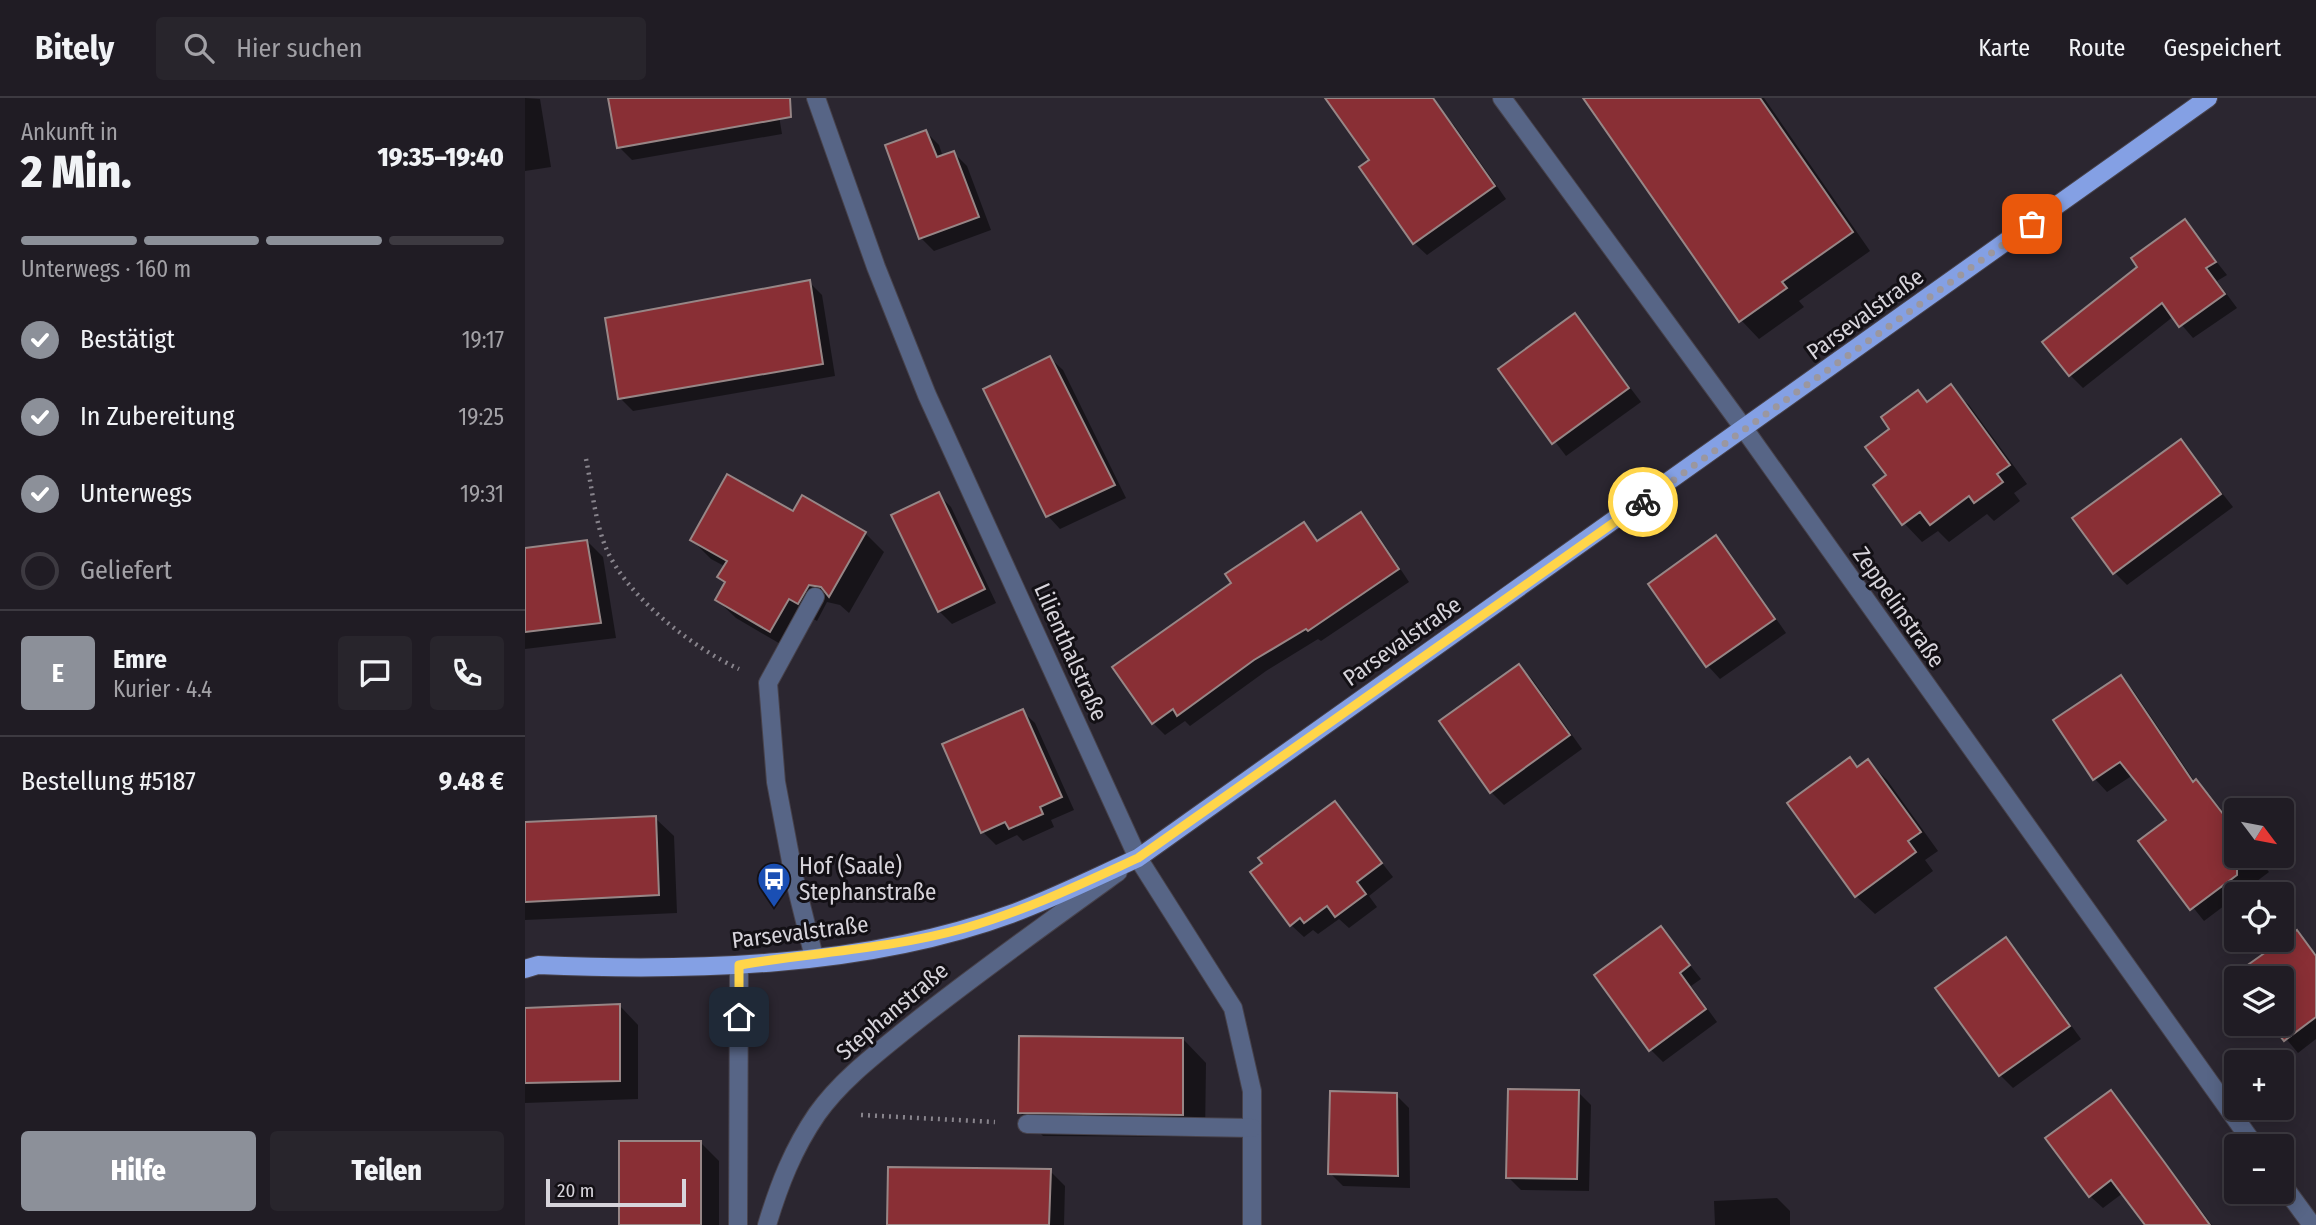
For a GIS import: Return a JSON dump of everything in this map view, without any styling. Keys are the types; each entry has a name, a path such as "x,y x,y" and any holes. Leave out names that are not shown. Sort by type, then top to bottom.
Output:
{"main road":[{"name":"Parsevalstraße","path":"525,969 538,965 638,969 739,965 880,947 965,929 1048,899 1138,858 1745,430 2208,98"}],"street":[{"name":"Lilienthalstraße","path":"815,98 876,267 927,395 1138,858 1233,1008 1252,1091 1252,1225"},
{"name":"Zeppelinstraße","path":"1502,98 1745,430 2246,1134"},
{"path":"814,957 794,877 776,782 768,683 815,597"},
{"name":"Stephanstraße","path":"767,1225 782,1175 818,1112 872,1057 974,975 1138,858"},
{"path":"737,1225 739,965"},
{"path":"1027,1124 1252,1128"},
{"path":"2294,1200 2312,1225"}],"path":[{"path":"586,459 606,548 629,585 686,638 723,662 768,683"},
{"path":"818,1112 1027,1124"}],"building":[{"path":"608,98 790,98 791,117 617,148"},
{"path":"1325,98 1433,98 1495,186 1413,244 1359,167 1369,160"},
{"path":"1583,98 1760,98 1853,232 1782,282 1787,288 1739,322"},
{"path":"926,130 937,157 954,151 979,217 919,239 885,145"},
{"path":"2185,219 2216,262 2206,268 2225,294 2179,327 2162,303 2069,376 2042,342 2137,267 2131,258"},
{"path":"810,280 823,364 618,399 605,318"},
{"path":"1575,313 1629,388 1552,444 1498,369"},
{"path":"1050,356 1115,485 1046,517 983,389"},
{"path":"1951,384 2010,465 1997,474 2003,482 1974,503 1969,496 1930,525 1920,512 1902,525 1873,485 1886,475 1865,447 1889,429 1881,417 1918,390 1927,402"},
{"path":"2181,439 2221,494 2113,574 2072,518"},
{"path":"727,474 793,511 802,495 866,532 829,597 821,587 809,585 798,604 789,599 770,632 715,600 725,582 717,577 727,561 690,540"},
{"path":"939,492 985,589 938,612 891,515"},
{"path":"1361,512 1399,569 1308,631 1306,629 1254,660 1177,716 1173,709 1152,724 1112,667 1231,583 1225,574 1304,522 1317,541"},
{"path":"1716,535 1775,619 1706,667 1648,584"},
{"path":"587,540 601,623 525,632 525,548"},
{"path":"1519,664 1570,735 1490,793 1439,721"},
{"path":"2121,675 2193,782 2196,779 2224,815 2224,868 2237,868 2237,875 2224,882 2190,910 2138,841 2166,820 2120,762 2093,780 2053,720"},
{"path":"1023,709 1062,797 1040,807 1043,814 1009,829 1005,822 981,833 942,744"},
{"path":"1850,757 1857,767 1868,759 1921,832 1908,841 1916,852 1855,897 1787,803"},
{"path":"1335,801 1382,863 1357,882 1366,894 1335,917 1327,906 1304,923 1300,918 1290,926 1250,872 1262,863 1258,858"},
{"path":"656,816 659,895 525,902 525,822"},
{"path":"1661,926 1690,965 1680,973 1706,1009 1649,1051 1594,975"},
{"path":"2297,930 2316,956 2316,1017 2294,1034 2294,966 2246,966 2266,952 2294,952 2294,932"},
{"path":"2006,937 2070,1026 1999,1076 1935,988"},
{"path":"620,1004 620,1081 525,1083 525,1008"},
{"path":"1019,1036 1183,1038 1183,1115 1018,1113"},
{"path":"1508,1089 1579,1090 1577,1179 1506,1178"},
{"path":"2111,1090 2210,1225 2145,1225 2111,1180 2089,1197 2045,1138"},
{"path":"1330,1091 1397,1093 1398,1176 1328,1174"},
{"path":"619,1141 701,1141 701,1225 619,1225"},
{"path":"888,1167 1051,1169 1049,1225 887,1225"}],"way so far":[{"path":"1643,502 2032,224"}],"place":[{"name":"Hof (Saale) Stephanstraße","path":"774,909"}],"route":[{"path":"739,1017 739,965 880,947 965,929 1048,899 1138,858 1643,502"}]}
